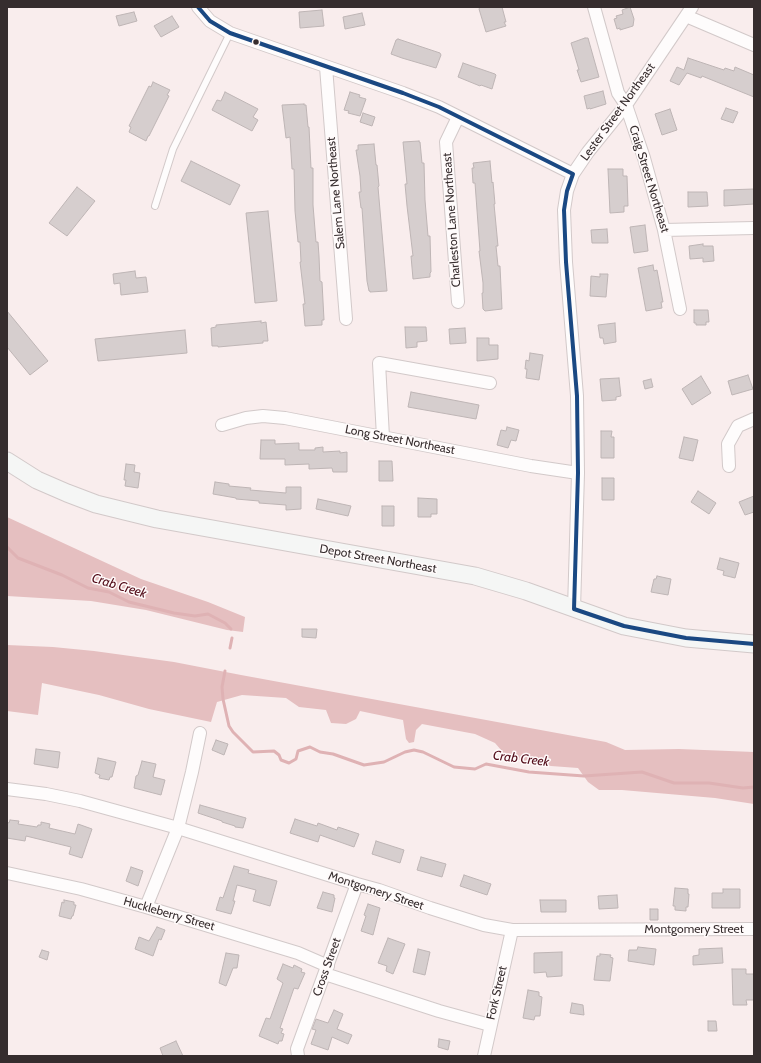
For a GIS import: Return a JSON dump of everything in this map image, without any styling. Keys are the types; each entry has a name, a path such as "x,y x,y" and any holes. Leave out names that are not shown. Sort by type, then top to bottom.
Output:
{"main road":[{"name":"Depot Street Northeast","path":"7,461 37,480 67,493 96,504 157,519 474,576 526,590 574,609 624,626 686,638 754,644"}],"street":[{"path":"198,7 210,21 230,33 403,93 458,117 573,174"},
{"name":"Craig Street Northeast","path":"594,7 618,93 626,105 644,158 664,230 680,309"},
{"path":"689,12 754,44"},
{"name":"Lester Street Northeast","path":"574,609 578,473 577,396 566,262 564,210 567,191 573,174 588,152 626,105 689,12"},
{"name":"Salem Lane Northeast","path":"326,67 346,319"},
{"name":"Charleston Lane Northeast","path":"458,117 446,142 458,302"},
{"path":"664,230 754,228"},
{"path":"383,437 379,363 490,383"},
{"name":"Long Street Northeast","path":"222,425 246,418 263,416 285,418 531,466 578,473"},
{"path":"729,466 728,444 734,432 738,426 754,419"},
{"path":"146,907 178,828 200,733"},
{"name":"Montgomery Street","path":"7,789 46,794 80,801 178,828 379,890 484,925 512,930 754,929"},
{"name":"Huckleberry Street","path":"7,874 81,889 298,953 326,970 439,1011 490,1025"},
{"name":"Cross Street","path":"298,1053 326,970 358,884"},
{"name":"Fork Street","path":"484,1056 512,930"}],"lane":[{"path":"156,206 173,148 230,33"}],"shaded area":[{"path":"7,517 141,579 208,602 245,617 243,632 227,630 146,610 91,601 7,596"},
{"path":"7,645 94,651 174,662 606,742 625,750 679,749 754,752 754,804 715,798 622,790 599,790 588,782 578,768 551,766 508,758 495,743 475,734 422,724 416,730 414,742 409,743 406,739 403,720 360,711 356,719 346,724 331,723 326,710 299,707 286,698 242,695 217,702 211,722 149,709 99,695 42,683 38,715 7,711"}],"building":[{"path":"480,7 502,7 506,26 486,32 479,9"},
{"path":"630,7 634,19 633,26 620,30 620,28 617,29 614,19 617,18 616,16 623,14 622,10"},
{"path":"322,10 324,26 300,28 299,12"},
{"path":"134,12 137,21 119,26 116,16"},
{"path":"362,13 365,25 345,29 343,17"},
{"path":"172,16 179,27 161,37 154,26"},
{"path":"588,38 599,77 581,82 571,43"},
{"path":"398,39 440,53 441,55 436,68 391,54 396,40"},
{"path":"688,58 724,70 725,68 734,71 735,67 754,75 754,97 702,76 701,78 687,73 679,85 670,81 677,67 684,70"},
{"path":"463,63 495,74 492,89 458,77"},
{"path":"153,82 170,90 167,95 169,96 146,141 129,132 131,127 129,126 149,86 151,87"},
{"path":"603,91 606,104 587,109 584,96"},
{"path":"225,92 258,109 253,117 258,120 252,131 212,110 217,100 221,101"},
{"path":"350,92 360,95 359,97 366,99 360,116 348,113 349,111 344,110"},
{"path":"282,105 306,105 309,127 311,168 313,168 313,205 316,242 318,242 320,281 322,282 324,320 322,320 322,325 305,326 303,304 305,304 300,262 300,242 298,242 295,211 294,169 292,169 290,137 286,138"},
{"path":"726,108 738,112 733,123 721,119"},
{"path":"670,109 677,130 662,135 655,114"},
{"path":"363,113 375,117 372,126 360,122"},
{"path":"419,141 422,163 424,163 425,200 428,236 430,236 431,272 430,277 413,279 411,256 413,256 405,184 407,184 403,142"},
{"path":"374,144 379,186 387,291 370,292 367,281 362,208 359,192 361,192 360,176 356,150 358,150 358,145"},
{"path":"191,161 240,185 230,205 181,181"},
{"path":"490,161 495,204 498,246 496,246 498,266 500,266 502,309 485,311 483,309 483,283 479,251 475,183 473,183 472,168 474,168 473,163"},
{"path":"608,169 623,169 623,176 627,176 628,206 624,206 624,212 610,213"},
{"path":"77,187 95,201 67,236 49,223"},
{"path":"754,189 754,204 724,206 724,190"},
{"path":"688,192 707,192 708,206 688,207"},
{"path":"268,211 277,301 255,303 246,213"},
{"path":"645,225 648,251 634,253 630,227"},
{"path":"607,229 608,243 592,243 591,230"},
{"path":"703,244 703,246 713,246 714,261 703,262 703,258 690,259 689,246"},
{"path":"653,265 654,271 657,270 663,302 661,302 662,308 646,311 638,268"},
{"path":"135,271 136,278 146,277 148,292 121,295 120,283 114,284 113,274"},
{"path":"600,274 608,274 606,297 590,296 591,276 600,277"},
{"path":"694,310 708,310 709,322 706,322 706,325 696,325 696,323 694,323"},
{"path":"7,311 48,361 30,375 7,347"},
{"path":"261,321 261,323 266,322 268,341 263,341 263,343 218,347 212,346 211,328 216,327 216,325"},
{"path":"615,323 616,342 604,344 603,338 600,338 598,325"},
{"path":"405,327 426,327 427,341 417,342 417,347 406,348"},
{"path":"465,328 466,343 450,344 449,329"},
{"path":"185,330 187,353 98,361 95,339"},
{"path":"477,338 489,338 489,345 498,345 498,359 477,361"},
{"path":"530,353 543,355 539,380 526,378 526,360 529,361"},
{"path":"748,375 753,389 732,395 728,381"},
{"path":"701,376 711,393 692,405 682,389"},
{"path":"619,378 621,396 616,397 616,400 602,401 600,379"},
{"path":"651,379 653,387 645,389 643,381"},
{"path":"411,392 479,405 476,419 408,407"},
{"path":"507,427 519,430 516,441 511,440 508,448 497,445 501,430 506,431"},
{"path":"601,431 612,431 611,437 614,437 614,458 601,458"},
{"path":"684,437 698,440 693,461 679,458"},
{"path":"261,440 275,440 275,444 299,443 299,450 315,450 315,448 323,447 323,452 347,452 347,472 333,472 332,468 309,469 309,464 285,465 285,459 260,459"},
{"path":"379,461 392,461 393,481 379,481"},
{"path":"126,464 135,465 134,472 140,473 138,488 125,486 126,480 124,480"},
{"path":"602,478 614,478 614,500 602,500"},
{"path":"215,482 229,484 229,486 251,488 250,490 286,493 286,487 301,487 301,509 286,510 286,505 259,503 259,501 236,499 213,494"},
{"path":"698,491 716,503 709,514 691,502"},
{"path":"754,496 754,512 745,515 739,502"},
{"path":"418,498 437,499 437,514 431,514 431,517 418,517"},
{"path":"318,499 351,506 348,516 316,509"},
{"path":"382,506 394,506 394,526 382,526"},
{"path":"720,558 739,563 735,578 723,575 724,571 717,569"},
{"path":"657,576 671,579 668,595 651,592 654,579 656,579"},
{"path":"302,629 317,629 316,638 302,637"},
{"path":"216,740 228,744 224,755 212,750"},
{"path":"36,749 60,752 58,768 34,764"},
{"path":"98,758 116,762 112,777 110,777 109,780 99,778 100,775 95,773"},
{"path":"142,761 156,764 153,777 165,780 161,795 134,788 136,776 138,775"},
{"path":"200,805 246,818 243,828 235,827 198,813"},
{"path":"295,819 317,826 318,823 337,830 338,827 359,834 354,847 320,835 318,842 290,833"},
{"path":"10,820 19,821 18,824 37,827 38,825 41,825 41,822 50,824 49,828 75,834 78,824 92,829 82,858 69,854 71,847 26,836 25,841 7,838 7,822 9,823"},
{"path":"376,841 404,850 400,863 372,854"},
{"path":"421,857 446,864 442,877 417,870"},
{"path":"234,866 249,870 248,873 277,881 270,906 253,901 256,890 237,885 233,901 235,901 231,914 216,910 220,897 223,898"},
{"path":"131,867 143,871 138,886 126,881"},
{"path":"464,875 491,884 487,895 460,886"},
{"path":"675,888 688,889 688,907 686,907 686,911 675,910 675,906 673,906"},
{"path":"723,889 740,889 740,908 712,908 712,893 723,893"},
{"path":"323,892 334,895 335,898 332,912 317,908"},
{"path":"617,895 618,908 599,909 598,896"},
{"path":"64,900 74,902 74,905 76,905 71,919 59,916 62,902 64,903"},
{"path":"540,900 566,900 566,912 541,912"},
{"path":"368,904 380,908 373,935 361,931"},
{"path":"650,909 658,909 658,920 650,920"},
{"path":"157,927 165,930 161,940 159,939 153,956 135,949 139,937 149,941"},
{"path":"388,938 405,944 393,974 386,971 387,966 378,963"},
{"path":"638,947 656,949 654,965 628,961 629,950 637,950"},
{"path":"722,948 723,963 693,965 693,956 699,955 699,949"},
{"path":"418,949 430,952 425,975 413,972"},
{"path":"42,950 49,952 47,960 39,957"},
{"path":"562,952 562,976 547,977 546,972 534,973 534,953"},
{"path":"226,953 239,955 237,968 233,968 226,986 219,983"},
{"path":"600,954 611,955 610,957 613,958 610,981 594,980 597,956 600,956"},
{"path":"283,964 293,968 294,965 302,969 301,972 305,973 298,989 294,988 280,1028 283,1029 281,1033 284,1034 282,1041 279,1041 278,1044 259,1036 266,1018 270,1019 283,983 277,979"},
{"path":"732,969 746,969 746,974 754,974 754,1000 746,1000 747,1005 733,1005"},
{"path":"528,990 539,992 539,996 542,997 540,1016 535,1016 534,1020 523,1018"},
{"path":"572,1003 583,1005 584,1015 570,1013"},
{"path":"334,1010 343,1014 337,1029 352,1035 348,1044 332,1037 328,1050 311,1044 316,1030 312,1029 316,1019 328,1023"},
{"path":"708,1021 716,1021 717,1031 708,1031"},
{"path":"439,1039 450,1041 448,1050 438,1047"},
{"path":"176,1041 183,1056 163,1056 160,1048"}],"waterway":[{"name":"Crab Creek","path":"7,547 18,558 62,575 88,588 109,592 129,602 174,613 195,616 208,614 225,623 231,629"},
{"name":"Crab Creek","path":"230,648 232,638"},
{"name":"Crab Creek","path":"225,671 222,687 223,699 229,726 233,732 253,752 274,751 279,755 281,760 289,763 296,759 298,751 310,747 320,752 333,754 364,765 384,762 405,752 414,750 423,752 454,767 475,769 486,764 529,772 584,776 642,772 674,783 709,783 743,788 754,787"}],"transit line":[{"path":"198,7 210,21 230,33 439,107 573,174 567,191 564,210 566,262 577,396 578,473 574,609 624,626 686,638 754,644"}]}
